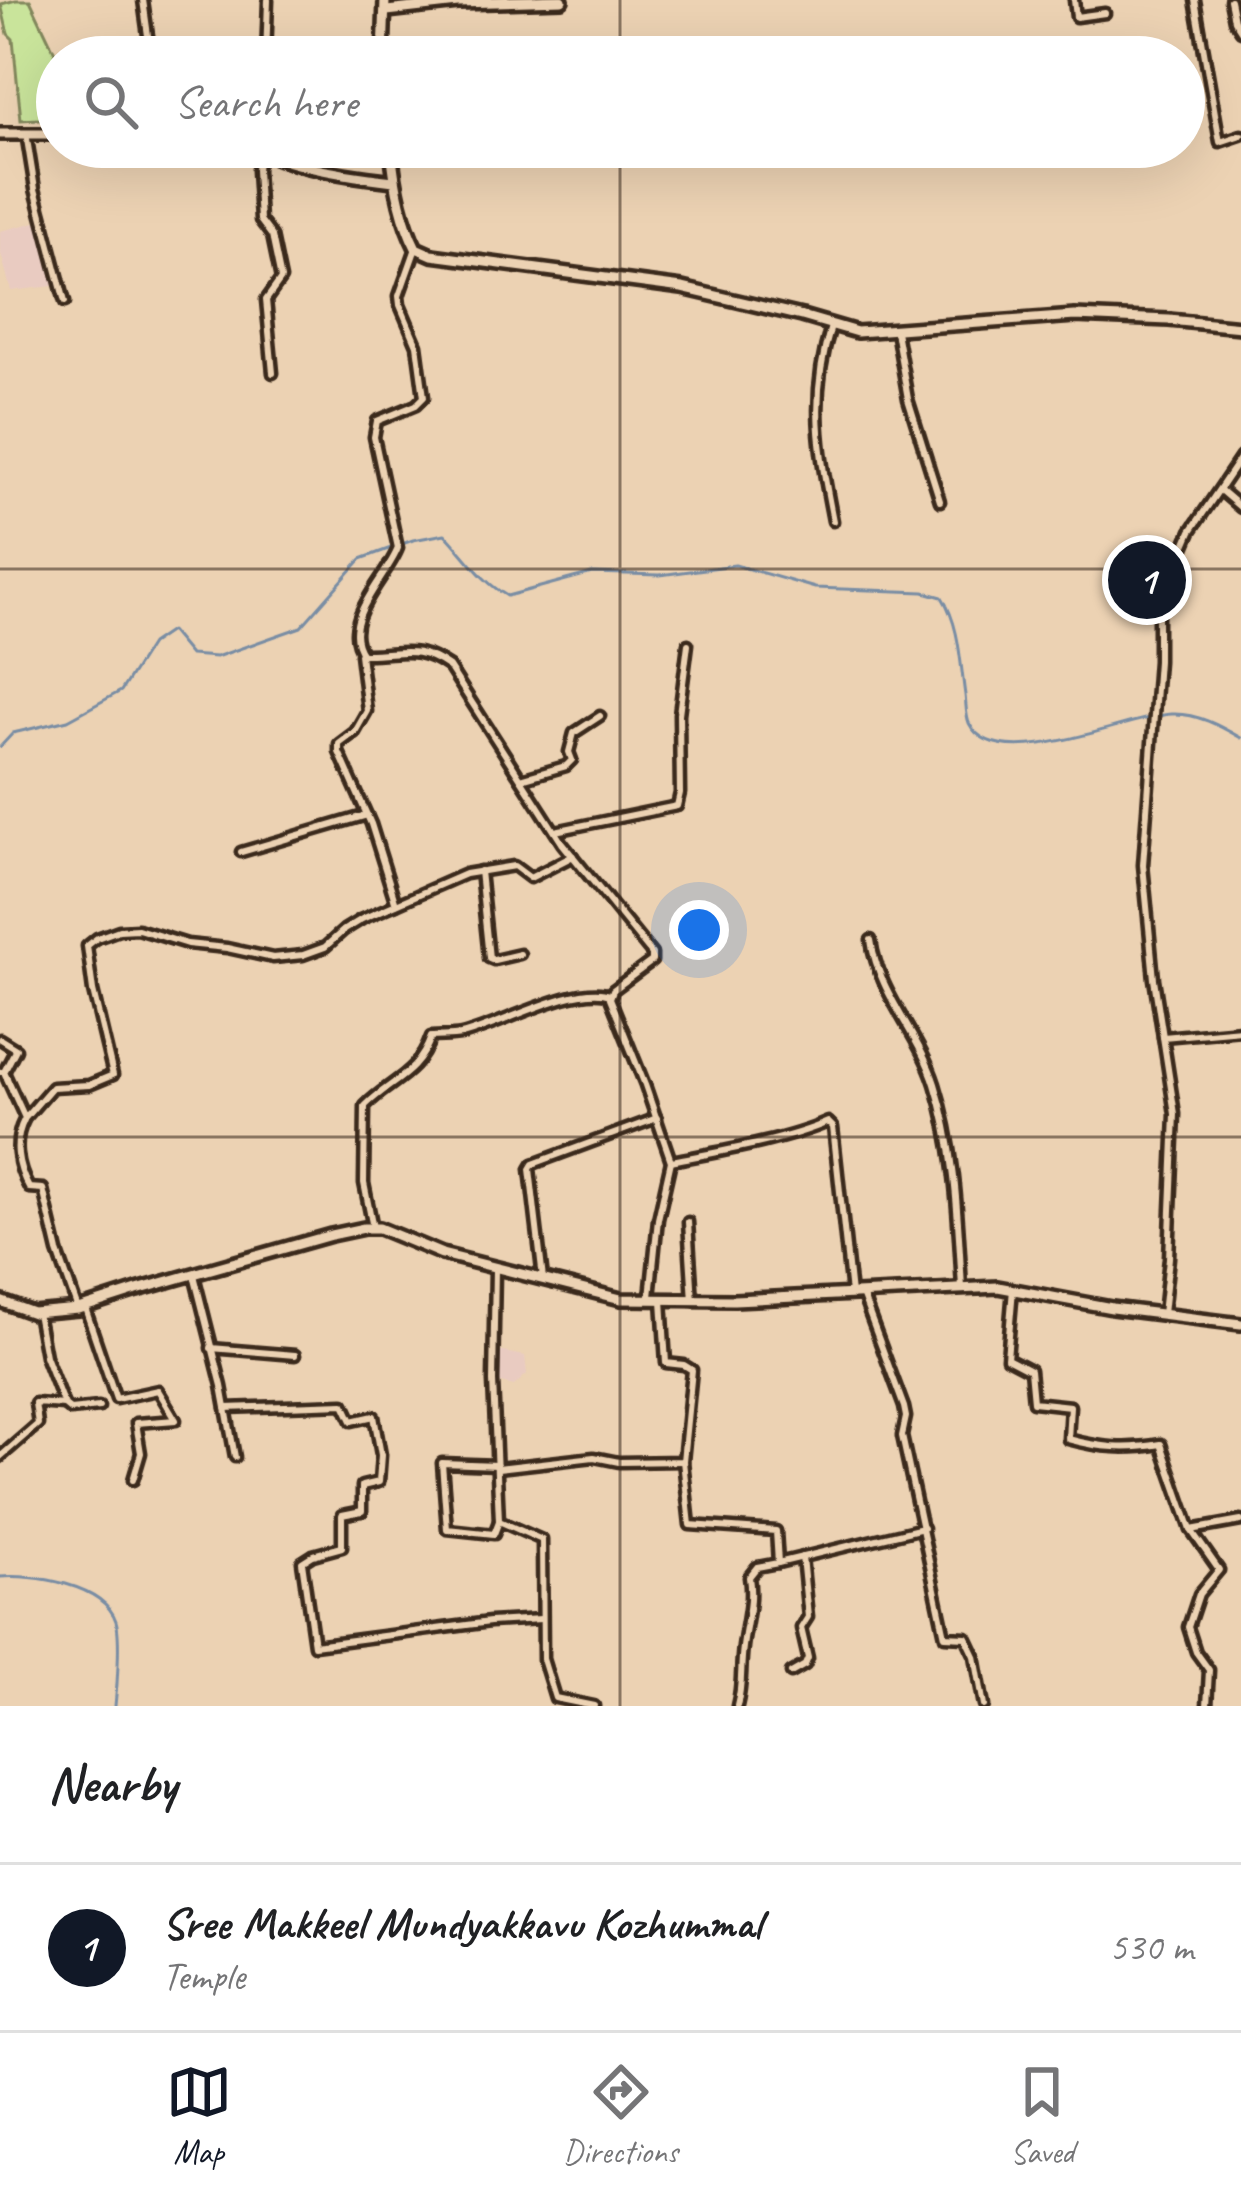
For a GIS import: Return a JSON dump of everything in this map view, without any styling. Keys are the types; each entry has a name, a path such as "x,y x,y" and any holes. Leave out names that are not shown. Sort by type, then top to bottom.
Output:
{"main road":[{"path":"384,36 386,5 562,0"},
{"path":"0,134 36,133"},
{"path":"325,168 394,181"},
{"path":"393,168 416,248 432,255 682,288 856,332 1076,316 1241,327"},
{"path":"0,1301 37,1313 82,1309 331,1235 380,1228 442,1254 621,1299 693,1301 1013,1289 1112,1308 1241,1324"}],"street":[{"path":"143,0 148,36"},
{"path":"267,36 268,0"},
{"path":"1073,0 1076,17 1105,13"},
{"path":"1195,0 1201,36"},
{"path":"1229,0 1241,31"},
{"path":"1205,57 1220,142 1241,135"},
{"path":"26,133 35,189 65,302"},
{"path":"259,168 260,220 272,236 281,279 265,307 273,373"},
{"path":"396,904 339,744 355,732 367,711 356,626 373,586 392,563 397,545 373,432 377,421 424,397 417,345 399,296 416,248"},
{"path":"831,326 821,358 817,429 833,520"},
{"path":"896,331 908,399 940,501"},
{"path":"1163,1314 1175,1114 1143,866 1158,608 1191,531 1241,457"},
{"path":"1220,490 1241,508"},
{"path":"555,831 677,806 679,714 688,644"},
{"path":"360,651 430,653 448,667 555,831 652,954 652,961 610,995"},
{"path":"521,778 566,766 572,760 574,733 600,716"},
{"path":"241,852 367,815"},
{"path":"133,1480 141,1453 136,1423 176,1420 158,1390 116,1399 58,1252 43,1189 29,1188 23,1177 17,1134 52,1087 89,1085 113,1075 87,946 119,930 138,928 187,944 273,958 303,955 396,904 465,874 514,866 530,878 573,856"},
{"path":"480,872 489,958 520,954"},
{"path":"871,940 879,973 934,1082 952,1156 962,1288"},
{"path":"373,1228 364,1183 365,1106 417,1066 431,1037 460,1035 597,990 610,995 671,1161 658,1219 656,1300 666,1363 692,1370 683,1460 690,1526 776,1531 778,1563"},
{"path":"1163,1037 1241,1030"},
{"path":"0,1039 16,1049 2,1072 25,1118"},
{"path":"543,1279 533,1164 657,1118"},
{"path":"671,1161 829,1122 833,1127 856,1294 904,1407 902,1436 945,1636 966,1637 975,1656 984,1706"},
{"path":"688,1222 693,1301"},
{"path":"495,1265 493,1381 498,1467 499,1521 494,1534 447,1529 442,1463 498,1467 594,1457 619,1462 683,1460"},
{"path":"194,1275 235,1456"},
{"path":"1013,1289 1006,1358 1030,1370 1034,1402 1070,1406 1068,1439 1104,1448 1161,1444 1191,1530 1220,1570 1199,1594 1188,1628 1209,1670 1207,1706"},
{"path":"37,1313 45,1356 64,1406 70,1411 99,1407"},
{"path":"211,1348 295,1354"},
{"path":"0,1457 38,1424 35,1403 64,1406"},
{"path":"226,1408 344,1404 352,1421 374,1417 381,1454 379,1482 362,1486 362,1511 341,1515 342,1547 302,1562 314,1645 541,1619"},
{"path":"499,1521 542,1540 543,1659 553,1702 594,1706"},
{"path":"1191,1530 1241,1521"},
{"path":"736,1706 752,1599 749,1577 758,1567 923,1528"},
{"path":"790,1673 806,1665 808,1658 802,1628 808,1617 802,1557"}],"shaded area":[{"path":"40,221 53,286 11,291 0,231"},
{"path":"498,1351 525,1356 527,1374 514,1386 496,1382"}],"green space":[{"path":"30,0 47,36 36,36 36,119 21,120 13,39 1,4"}],"waterway":[{"path":"0,747 13,733 68,720 121,691 151,644 170,631 190,655 216,657 301,627 361,559 445,534 507,596 592,573 660,575 735,565 815,588 924,592 942,597 956,632 969,723 984,738 1006,745 1064,740 1172,714 1199,718 1241,738"},
{"path":"0,1577 66,1584 109,1608 118,1638 115,1706"}],"place":[{"name":"Sree Makkeel Mundyakkavu Kozhummal","path":"1147,580"}]}
